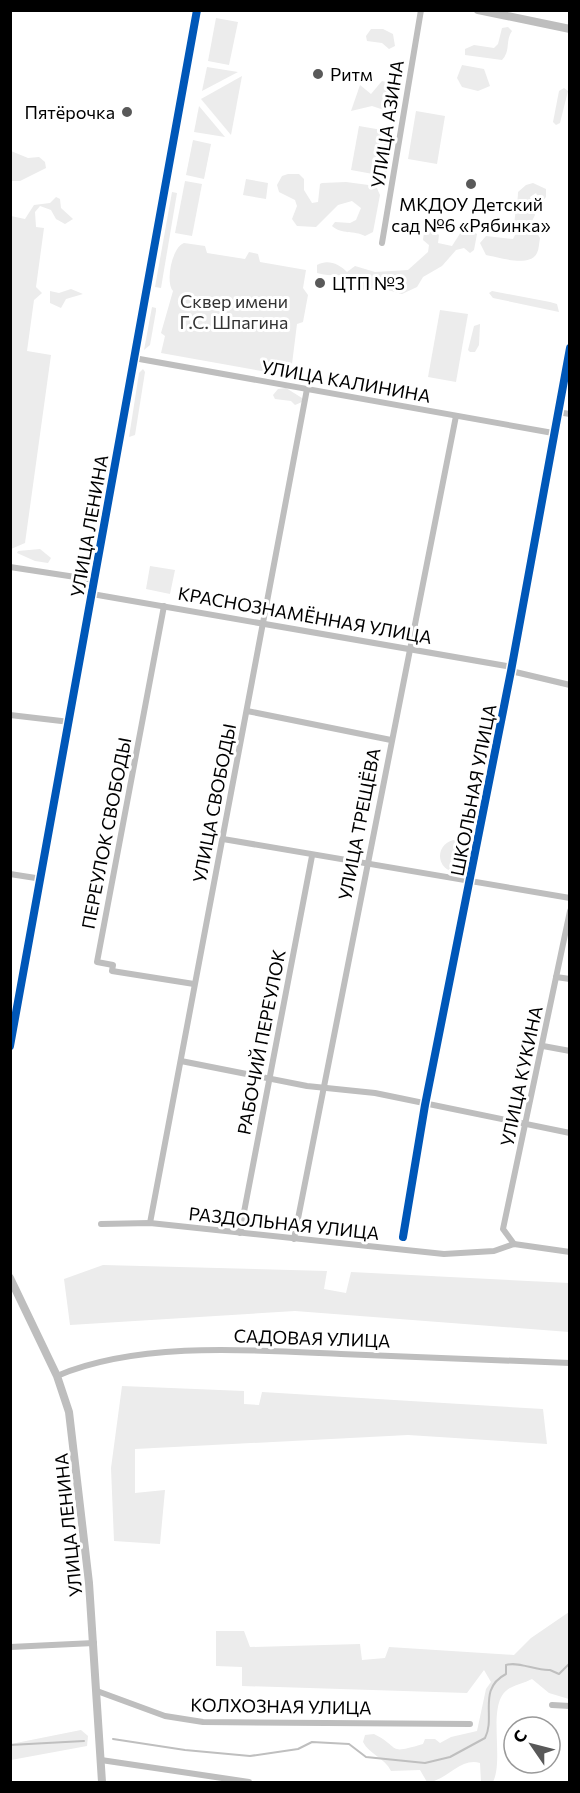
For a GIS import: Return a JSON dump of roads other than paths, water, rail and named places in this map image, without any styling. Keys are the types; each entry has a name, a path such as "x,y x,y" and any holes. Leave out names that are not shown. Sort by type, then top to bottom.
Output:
{"street":[{"name":"УЛИЦА ЛЕНИНА","path":"10,1046 42,879 197,10"},
{"name":"УЛИЦА АЗИНА","path":"382,243 421,10"},
{"path":"478,10 570,28"},
{"name":"ШКОЛЬНАЯ УЛИЦА","path":"403,1237 425,1105 512,669 570,348"},
{"name":"УЛИЦА КАЛИНИНА","path":"134,358 553,433"},
{"name":"УЛИЦА СВОБОДЫ","path":"150,1223 247,711 261,623 307,389"},
{"path":"558,412 570,414"},
{"name":"УЛИЦА ТРЕЩЁВА","path":"294,1239 456,416"},
{"path":"10,567 95,580"},
{"name":"КРАСНОЗНАМЁННАЯ УЛИЦА","path":"92,594 411,649 512,669 570,685"},
{"name":"ПЕРЕУЛОК СВОБОДЫ","path":"164,606 97,962 113,965 112,971 194,984"},
{"path":"247,711 391,740"},
{"path":"10,715 70,722"},
{"path":"223,839 470,883 570,898"},
{"name":"РАБОЧИЙ ПЕРЕУЛОК","path":"240,1233 312,856"},
{"path":"10,874 42,879"},
{"name":"УЛИЦА КУКИНА","path":"514,1244 503,1229 527,1124 570,911"},
{"path":"556,977 570,979"},
{"path":"543,1046 570,1051"},
{"path":"181,1061 307,1086 375,1093 425,1105 570,1132"},
{"name":"РАЗДОЛЬНАЯ УЛИЦА","path":"101,1224 150,1223 444,1254 494,1251 514,1244 570,1252"},
{"name":"УЛИЦА ЛЕНИНА","path":"10,1278 57,1376 69,1412 94,1643 102,1782"},
{"name":"САДОВАЯ УЛИЦА","path":"57,1376 84,1364 114,1357 238,1349 570,1363"},
{"path":"10,1647 94,1643"},
{"name":"КОЛХОЗНАЯ УЛИЦА","path":"97,1691 165,1716 203,1722 470,1724"},
{"path":"552,1705 570,1706"},
{"path":"101,1760 249,1782"}],"waterway":[{"path":"113,1739 185,1750 250,1756 298,1749 312,1742 349,1744 366,1757 425,1763 450,1757 485,1738 488,1730 492,1687 506,1674 506,1665 522,1665 559,1674 570,1663"},
{"path":"10,1745 84,1741"}],"place":[{"name":"Ритм","path":"318,74"},
{"name":"Пятёрочка","path":"127,112"},
{"name":"МКДОУ Детский сад №6 «Рябинка»","path":"471,184"},
{"name":"ЦТП №3","path":"320,283"}],"park label":[{"name":"Сквер имени Г.С. Шпагина","path":"234,311"}]}
